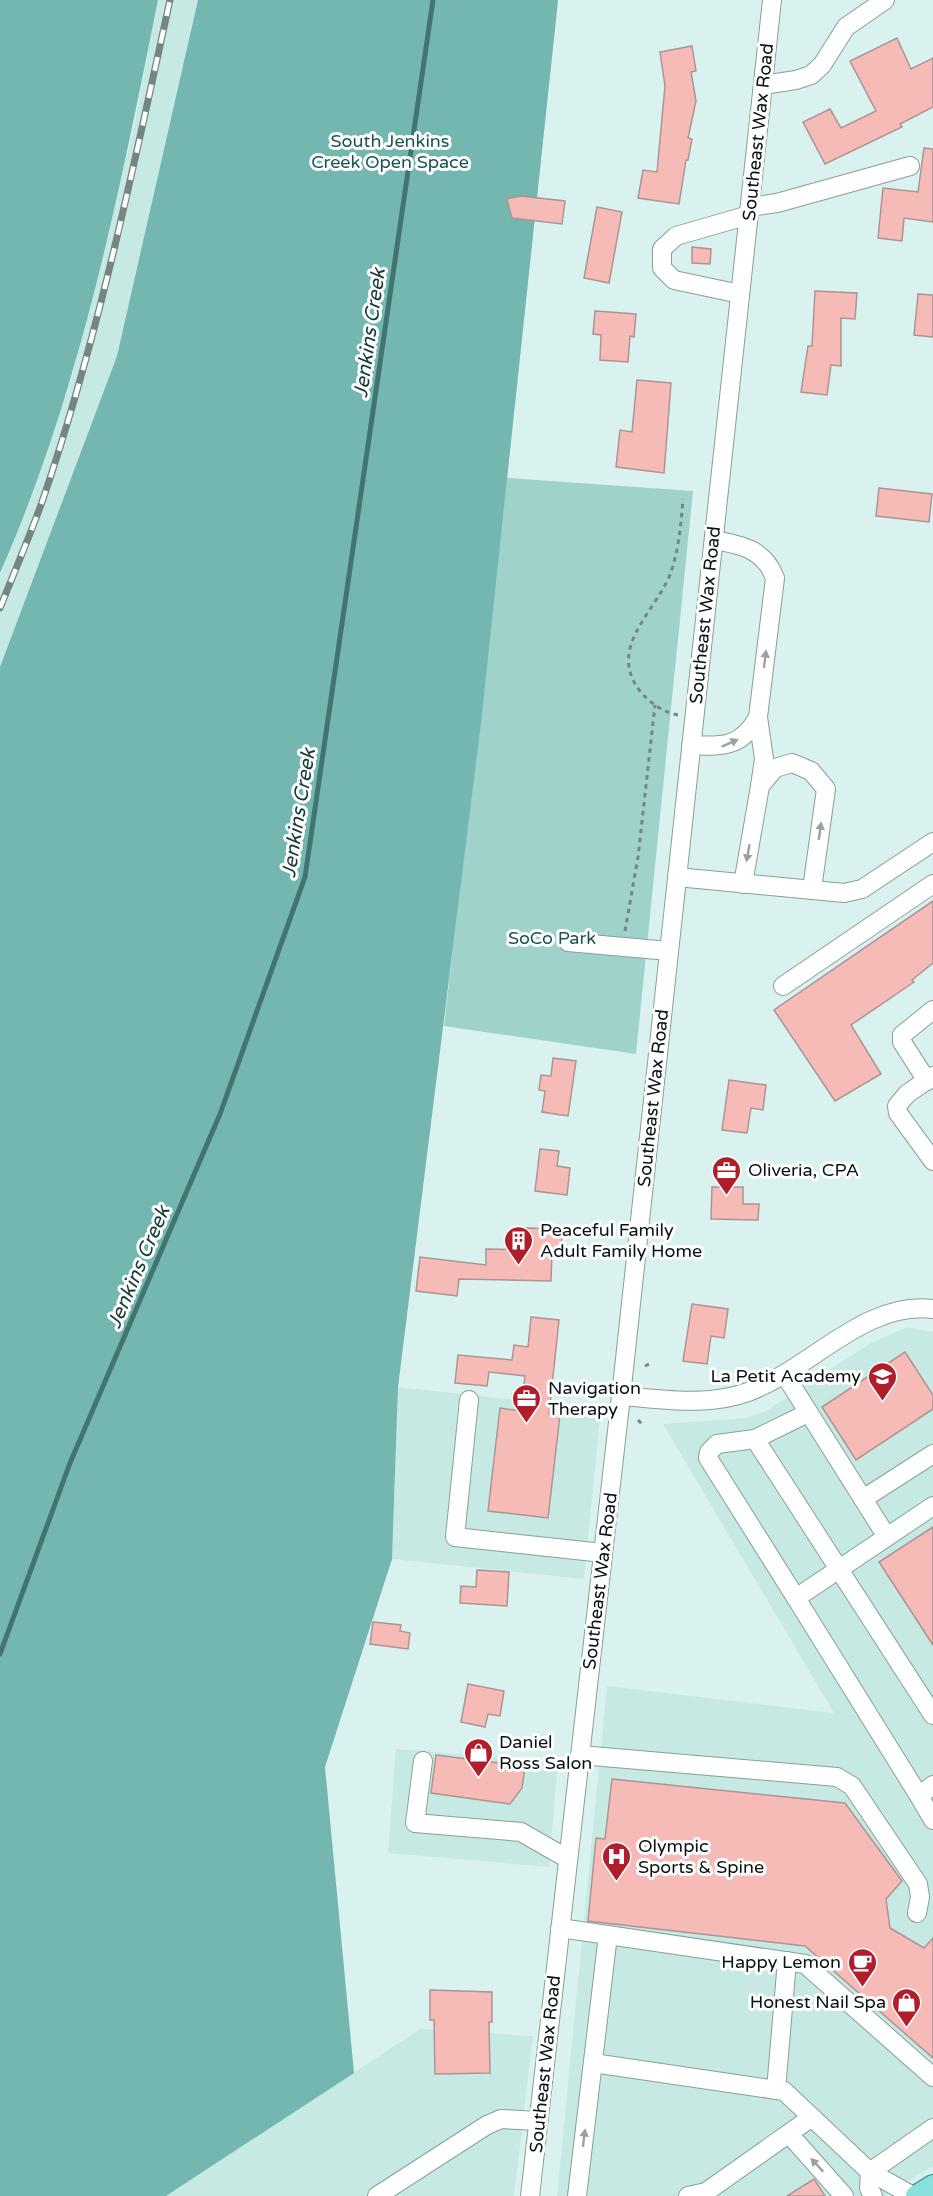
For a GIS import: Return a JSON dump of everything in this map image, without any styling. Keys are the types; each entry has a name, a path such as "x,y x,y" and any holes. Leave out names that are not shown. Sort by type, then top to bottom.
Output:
{"main road":[{"path":"915,2196 933,2186"}],"street":[{"name":"Southeast Wax Road","path":"530,2196 621,1396 772,0"},
{"path":"763,85 796,80 811,75 822,65 846,27 885,0"},
{"path":"740,294 674,280 662,268 662,249 676,236 749,211 910,166"},
{"path":"714,540 748,546 771,567 775,578 758,717 764,759 743,884"},
{"path":"691,745 721,747 736,741 750,731 758,717"},
{"path":"760,786 775,768 792,763 811,771 826,789 812,889"},
{"path":"677,878 844,893 862,889 933,842"},
{"path":"783,986 933,884"},
{"path":"568,942 669,951"},
{"path":"933,1010 902,1035 902,1042 930,1079 899,1100 897,1106 898,1113 933,1161"},
{"path":"621,1396 719,1401 748,1392 785,1375 882,1315 903,1308 933,1309"},
{"path":"785,1375 887,1537"},
{"path":"469,1400 454,1537 603,1553"},
{"path":"808,1413 755,1439 717,1444 708,1452 708,1458 796,1598 926,1790 933,1820"},
{"path":"755,1439 933,1715"},
{"path":"863,1499 933,1454"},
{"path":"796,1598 933,1506"},
{"path":"580,1755 837,1777 852,1786 918,1884 920,1897 917,1913"},
{"path":"423,1761 415,1823 521,1832 568,1859"},
{"path":"560,1929 805,1964 933,2077"},
{"path":"576,2196 608,1935"},
{"path":"776,2090 787,1961"},
{"path":"593,2063 784,2091 870,2172 915,2196"},
{"path":"688,2196 718,2191 812,2117"},
{"path":"377,2196 487,2125 501,2119 538,2121"},
{"path":"870,2172 933,2128"},
{"path":"789,2134 844,2196"},
{"path":"870,2172 869,2188 873,2196"}],"path":[{"path":"683,499 680,538 671,572 658,601 634,632 628,654 630,675 645,697 674,715 694,718"},
{"path":"621,947 637,867 655,705"},
{"path":"645,1366 651,1363"},
{"path":"638,1420 643,1425"}],"shaded area":[{"path":"158,0 198,0 164,161 117,356 0,667 0,575 72,377 134,126"},
{"path":"907,1327 933,1332 933,2166 885,2196 557,2196 607,1686 834,1713 663,1424 745,1418 766,1411 871,1343"},
{"path":"398,1387 601,1409 584,1579 392,1559"},
{"path":"396,1749 558,1762 549,1867 388,1853"},
{"path":"420,2029 533,2036 514,2196 166,2196"}],"green space":[{"path":"0,0 158,0 112,219 75,363 28,504 0,573"},
{"path":"198,0 558,0 507,478 693,491 636,1054 444,1026 496,576"},
{"name":"South Jenkins Creek Open Space","path":"198,0 558,0 481,723 398,1387 392,1559 325,1767 354,2073 166,2196 0,2196 0,667 117,356"}],"building":[{"path":"897,38 911,69 933,58 933,107 900,124 902,127 825,164 803,122 830,109 841,128 876,111 850,61"},
{"path":"692,46 696,71 691,72 696,101 688,138 692,139 679,204 638,198 643,170 657,172 665,86 660,52"},
{"path":"924,148 933,149 933,222 904,218 902,241 878,238 883,188 918,192"},
{"path":"521,196 565,201 562,224 512,218 507,199"},
{"path":"597,207 622,212 609,283 584,278"},
{"path":"692,247 711,249 710,264 692,263"},
{"path":"815,291 857,293 855,319 841,318 841,366 831,365 827,395 801,392 808,346 812,346"},
{"path":"918,294 933,295 933,337 914,335"},
{"path":"595,311 636,314 634,337 630,336 628,362 600,360 601,335 593,334"},
{"path":"637,380 671,383 664,473 616,467 620,430 632,432"},
{"path":"879,488 932,494 929,522 876,516"},
{"path":"933,901 933,963 912,980 914,982 851,1025 881,1074 835,1101 774,1010"},
{"path":"553,1058 576,1061 568,1116 542,1112 545,1091 539,1090 541,1075 551,1076"},
{"path":"729,1080 766,1085 763,1110 751,1108 747,1133 722,1130"},
{"path":"540,1149 559,1151 557,1166 570,1168 567,1195 535,1191"},
{"name":"Oliveria, CPA","path":"712,1187 743,1187 743,1204 759,1204 758,1220 711,1219"},
{"name":"Peaceful Family Adult Family Home","path":"526,1228 562,1229 561,1253 552,1253 551,1281 459,1279 457,1296 416,1291 420,1257 486,1265 486,1249 525,1250"},
{"path":"692,1304 728,1309 724,1338 711,1336 707,1364 683,1361"},
{"path":"531,1317 559,1320 549,1414 560,1415 548,1518 488,1511 500,1408 521,1411 525,1376 489,1372 487,1386 455,1383 458,1355 512,1360 514,1345 528,1347"},
{"name":"La Petit Academy","path":"905,1352 933,1395 933,1409 856,1460 822,1407"},
{"path":"933,1527 933,1645 879,1562"},
{"path":"477,1570 509,1572 507,1606 460,1603 461,1586 476,1587"},
{"path":"373,1622 401,1625 400,1631 410,1633 408,1649 370,1644"},
{"path":"468,1684 504,1691 500,1716 488,1714 485,1727 461,1722"},
{"name":"Daniel Ross Salon","path":"436,1755 525,1766 522,1788 510,1804 431,1793"},
{"path":"612,1779 845,1803 902,1881 886,1899 890,1928 924,1948 933,1938 933,2058 805,1946 588,1921 596,1838 605,1839"},
{"path":"430,1990 492,1992 492,2022 489,2022 490,2073 435,2074 434,2020 430,2020"},
{"path":"814,2179 825,2196 787,2196"}],"waterway":[{"name":"Jenkins Creek","path":"0,1654 70,1463 220,1114 305,877 433,0"}],"railway":[{"path":"0,608 42,502 80,379 113,253 170,0"}],"place":[{"name":"Oliveria, CPA","path":"727,1196"},
{"name":"Peaceful Family Adult Family Home","path":"519,1266"},
{"name":"La Petit Academy","path":"882,1402"},
{"name":"Navigation Therapy","path":"527,1424"},
{"name":"Daniel Ross Salon","path":"478,1778"},
{"name":"Olympic Sports & Spine","path":"617,1882"},
{"name":"Happy Lemon","path":"862,1988"},
{"name":"Honest Nail Spa","path":"907,2028"}],"park label":[{"name":"SoCo Park","path":"552,938"}]}
